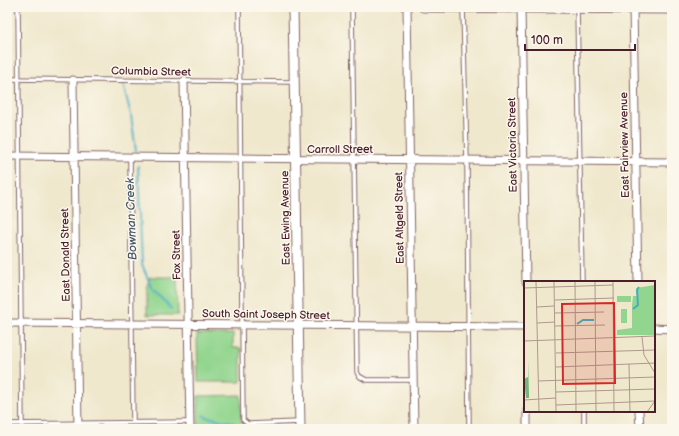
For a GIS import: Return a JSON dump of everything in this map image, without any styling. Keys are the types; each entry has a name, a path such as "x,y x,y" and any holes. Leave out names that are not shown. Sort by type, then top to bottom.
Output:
{"street":[{"name":"East Ewing Avenue","path":"293,7 300,426"},
{"name":"East Altgeld Street","path":"406,7 414,429"},
{"path":"423,7 672,9"},
{"name":"East Victoria Street","path":"521,8 526,281"},
{"name":"East Fairview Avenue","path":"633,8 638,281"},
{"name":"East Donald Street","path":"73,80 78,426"},
{"name":"Fox Street","path":"184,81 190,425"},
{"name":"Carroll Street","path":"7,156 185,159 672,162"},
{"name":"South Saint Joseph Street","path":"7,323 524,327"},
{"path":"655,328 672,329"},
{"path":"527,412 527,429"},
{"path":"639,412 640,429"}],"lane":[{"path":"18,7 22,429"},
{"path":"239,7 243,420 248,424 300,426"},
{"path":"352,7 356,326 359,376 366,380 413,380"},
{"path":"463,7 467,161 469,429"},
{"path":"577,8 582,281"},
{"name":"Columbia Street","path":"7,79 295,82"},
{"path":"130,158 134,422"},
{"path":"584,412 584,429"},
{"path":"7,424 78,426 134,422 190,425"}],"green space":[{"path":"150,277 177,277 178,315 147,315 147,285"},
{"path":"197,334 233,334 233,348 241,348 241,382 198,382"},
{"path":"241,395 241,429 228,429 223,424 198,425 198,396"}],"waterway":[{"name":"Bowman Creek","path":"123,84 131,115 136,151"},
{"name":"Bowman Creek","path":"138,166 142,265 152,288 171,309"},
{"name":"Bowman Creek","path":"203,415 206,417 232,422 244,429"}]}
